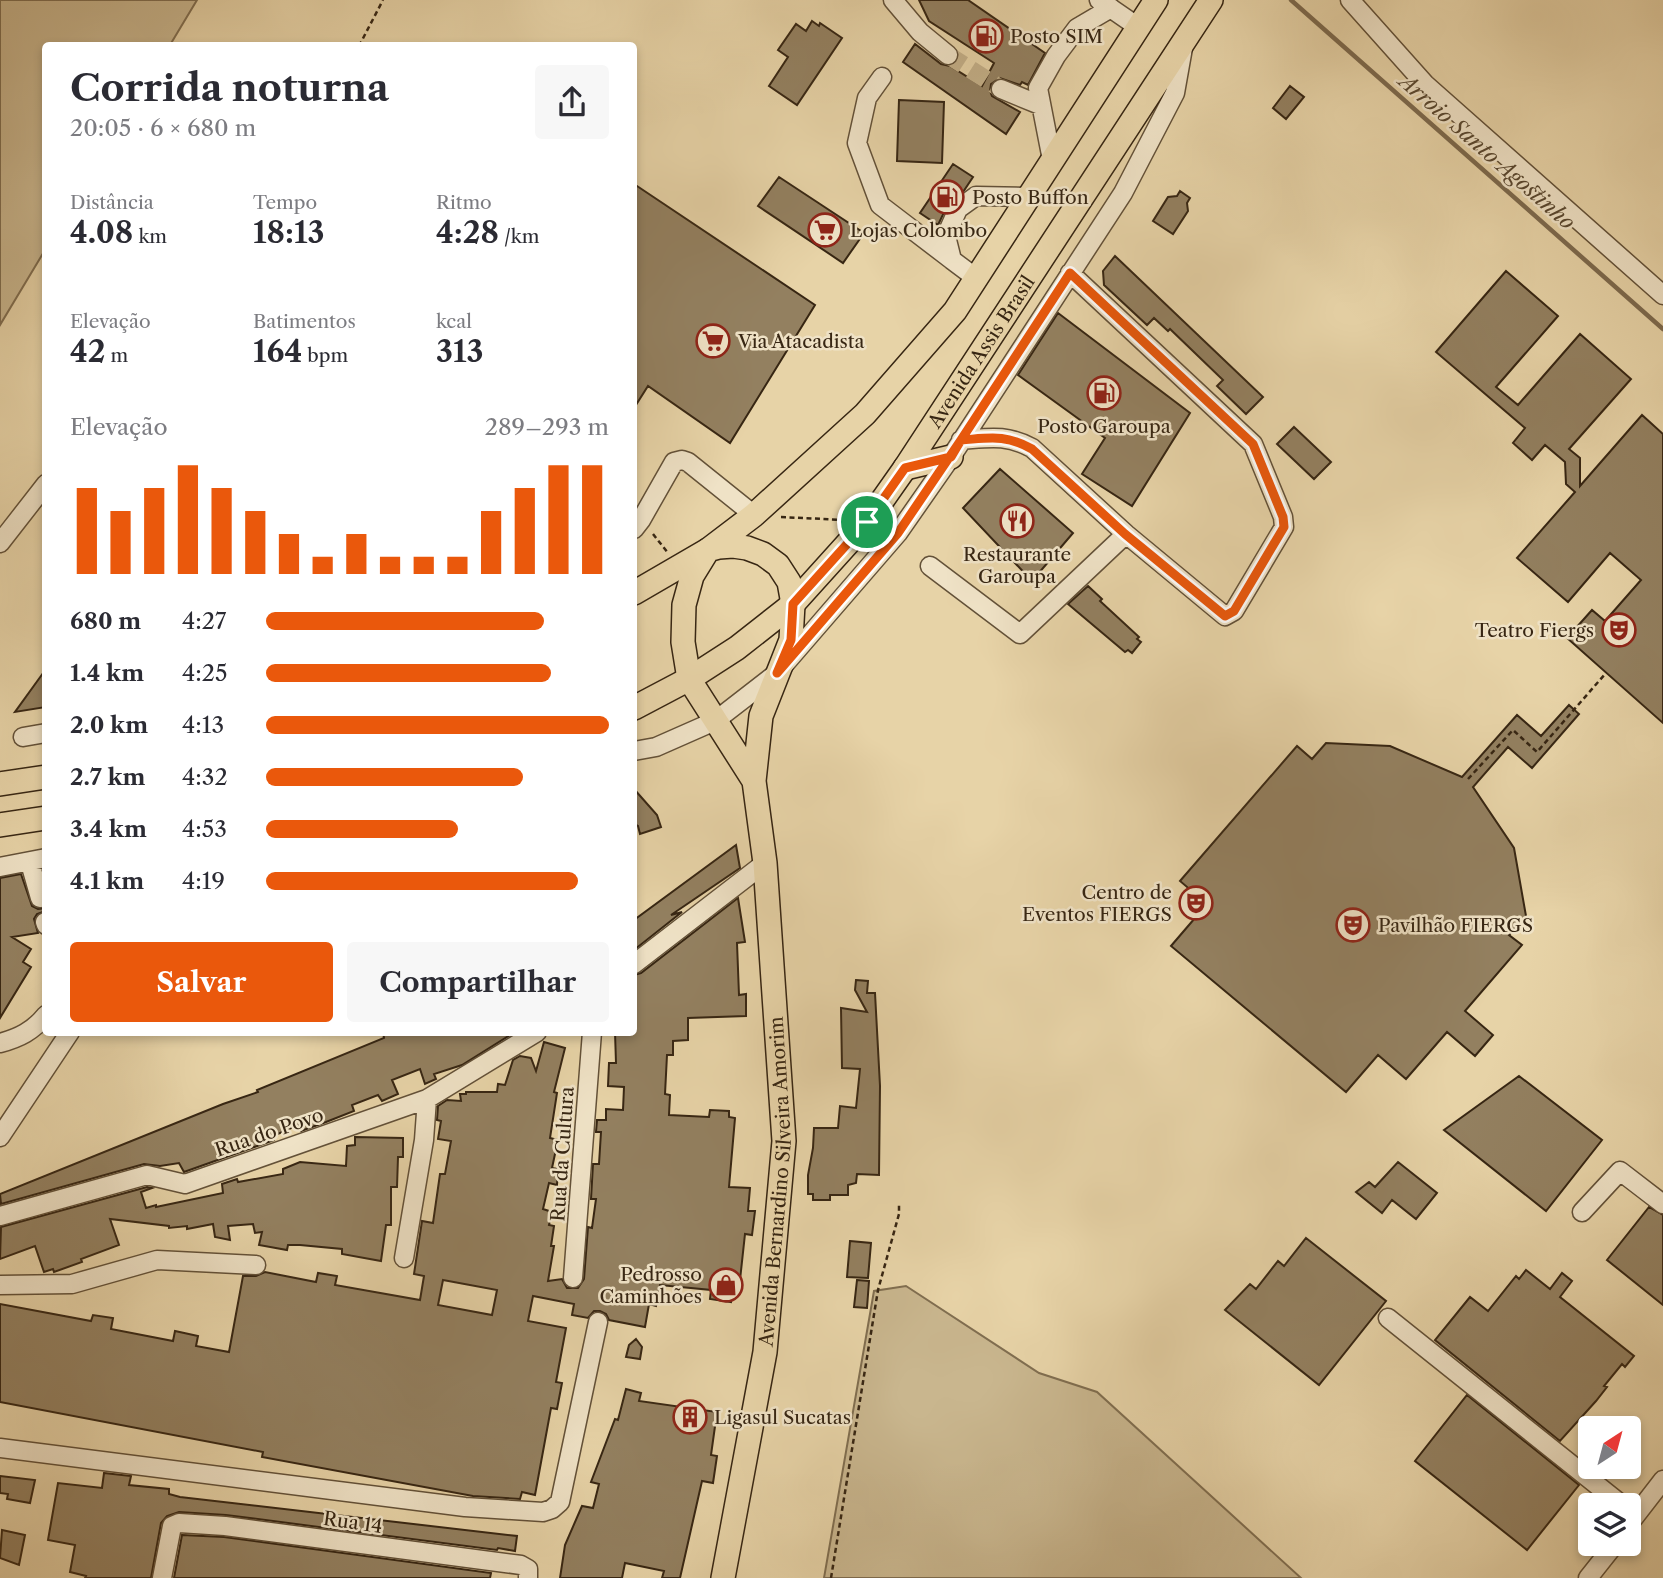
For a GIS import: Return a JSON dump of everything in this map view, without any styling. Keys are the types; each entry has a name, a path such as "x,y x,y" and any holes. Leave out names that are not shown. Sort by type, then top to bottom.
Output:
{"main road":[{"path":"637,591 708,550 754,515 865,414 955,311 1156,0"},
{"name":"Avenida Assis Brasil","path":"637,706 689,679 737,648 793,604 867,522 1211,0"},
{"path":"905,468 956,449"},
{"name":"Avenida Bernardino Silveira Amorim","path":"723,1578 765,1352 784,1141 765,863 754,781 761,716 791,640 793,604 789,582 778,565 763,554 747,548 719,547 708,550 692,576 684,605 683,642 689,679 754,781"},
{"path":"0,785 42,778"},
{"path":"0,825 42,819"}],"street":[{"path":"894,0 920,32 948,55"},
{"path":"1350,0 1425,84 1663,295"},
{"path":"1052,160 1038,88 1077,27 1105,4 1138,27"},
{"path":"637,750 656,747 715,720 777,673 898,533 1124,193 1175,93 1184,42"},
{"path":"882,77 867,98 857,143 880,205 976,278"},
{"path":"1001,89 1040,105"},
{"path":"952,260 946,236 958,209 976,196 1029,197"},
{"path":"956,449 1002,437 1016,440 1032,449 1125,534 1225,616 1234,611 1284,527 1283,517 1253,444 1070,273"},
{"path":"637,524 674,462 682,460 754,515"},
{"path":"0,543 42,489"},
{"path":"930,566 1020,634 1125,534"},
{"path":"23,737 42,734"},
{"path":"0,867 38,860 40,898"},
{"path":"637,962 765,863"},
{"path":"0,1043 17,1038 42,1019"},
{"path":"0,1137 67,1036"},
{"name":"Rua do Povo","path":"0,1216 147,1175 185,1184 427,1099 530,1036"},
{"name":"Rua da Cultura","path":"573,1278 592,1036"},
{"path":"404,1258 424,1140 427,1099"},
{"path":"1583,1212 1620,1171 1663,1204"},
{"path":"0,1285 72,1284 157,1260 256,1265"},
{"path":"1388,1318 1603,1493"},
{"path":"0,1448 465,1507 543,1512 552,1509 559,1502 598,1322"},
{"path":"1641,1502 1663,1480"},
{"name":"Rua 14","path":"162,1578 172,1526 179,1523 225,1526 521,1565 528,1574"},
{"path":"1588,1578 1605,1556"}],"path":[{"path":"361,42 383,0"},
{"path":"754,515 867,522"},
{"path":"637,524 679,567"},
{"path":"1468,779 1513,730 1537,752 1606,673"},
{"path":"831,1578 878,1290 899,1214 899,1204"}],"shaded area":[{"path":"0,0 197,0 172,42 42,42 42,255 0,325"},
{"path":"906,1286 1039,1373 1097,1392 1301,1578 824,1578 874,1291"}],"building":[{"path":"919,0 968,0 1045,53 1028,85 1000,78 991,84 992,96 1020,112 1006,134 903,62 915,44 941,64 950,66 982,86 994,63 929,21"},
{"path":"812,21 819,26 820,23 842,38 797,105 769,86 788,57 778,50 796,24 806,31"},
{"path":"1290,86 1304,97 1286,119 1273,108"},
{"path":"899,100 944,102 942,163 897,161"},
{"path":"953,164 973,177 963,192 948,204 938,225 920,213"},
{"path":"779,177 864,233 843,263 758,206"},
{"name":"Via Atacadista","path":"637,186 815,305 730,443 648,386 637,403"},
{"path":"1180,191 1190,198 1187,203 1188,211 1173,234 1153,221 1168,197 1177,196"},
{"path":"1115,256 1263,397 1246,414 1217,386 1223,380 1170,329 1168,331 1154,318 1147,325 1104,285 1103,271"},
{"path":"1506,271 1558,316 1496,387 1518,405 1580,334 1631,379 1569,449 1580,458 1580,486 1642,415 1663,434 1663,723 1567,638 1592,610 1605,621 1641,580 1610,553 1568,602 1517,558 1575,492 1566,484 1565,462 1545,445 1532,460 1513,443 1525,428 1436,352"},
{"name":"Posto Garoupa","path":"1058,313 1190,413 1132,506 1082,474 1105,438 1018,375"},
{"path":"1294,427 1331,462 1314,479 1277,444"},
{"name":"Restaurante Garoupa","path":"1000,469 1073,533 1032,581 963,508"},
{"path":"1088,586 1102,599 1100,601 1139,637 1137,639 1141,642 1132,653 1128,650 1125,652 1068,604"},
{"path":"42,675 42,708 15,712"},
{"name":"Pavilhão FIERGS","path":"1569,705 1579,714 1532,768 1508,747 1473,787 1514,848 1526,916 1509,935 1522,945 1465,1011 1493,1035 1475,1056 1447,1032 1406,1079 1378,1055 1346,1092 1171,946 1207,904 1180,881 1297,746 1312,759 1326,743 1390,746 1462,777 1517,715 1541,736"},
{"path":"637,792 657,815 661,827 640,834"},
{"path":"736,845 740,868 671,915 682,912 637,948 637,918"},
{"path":"21,874 32,906 42,908 42,912 34,919 38,933 12,937 31,949 23,962 31,967 0,1018 0,878"},
{"path":"738,898 745,942 737,943 739,995 746,994 746,1016 688,1018 688,1040 673,1041 673,1055 667,1055 665,1094 670,1095 669,1115 709,1117 710,1110 729,1111 729,1117 735,1118 729,1187 750,1188 748,1211 755,1211 752,1235 745,1234 740,1280 734,1279 731,1302 710,1299 711,1290 660,1285 656,1306 649,1304 645,1327 609,1320 606,1314 600,1311 594,1311 588,1318 572,1315 574,1304 533,1296 528,1321 566,1328 556,1382 562,1383 557,1409 551,1408 535,1495 522,1492 520,1499 473,1496 262,1457 263,1452 0,1402 0,1304 91,1321 93,1315 113,1318 111,1329 173,1341 175,1331 198,1336 196,1346 229,1352 243,1276 256,1276 265,1272 316,1282 318,1273 337,1276 335,1285 420,1300 424,1276 414,1274 422,1221 433,1223 440,1174 445,1174 451,1141 438,1139 441,1121 437,1120 438,1106 447,1100 461,1101 460,1094 466,1092 497,1092 498,1084 505,1085 513,1060 520,1056 531,1058 536,1071 544,1042 565,1048 554,1092 557,1093 550,1138 558,1140 552,1168 558,1169 557,1185 549,1183 543,1209 552,1212 549,1225 554,1226 551,1246 554,1246 548,1281 562,1279 567,1288 578,1288 584,1279 588,1227 592,1228 596,1199 591,1199 593,1164 599,1164 601,1132 596,1132 597,1120 606,1120 606,1109 623,1110 624,1087 608,1086 609,1063 616,1063 615,1036 637,1036 637,974","holes":["443,1280 497,1290 492,1315 438,1305"]},
{"path":"856,980 868,981 867,993 875,993 880,1086 879,1175 857,1174 856,1183 848,1185 848,1195 830,1195 830,1200 813,1200 813,1194 808,1194 808,1175 814,1128 838,1128 840,1106 856,1108 860,1069 842,1068 841,1008 867,1012 855,990"},
{"path":"508,1036 462,1065 434,1074 436,1079 425,1084 420,1069 392,1080 398,1094 382,1101 378,1095 352,1105 354,1111 301,1131 298,1125 273,1136 274,1140 184,1172 179,1163 160,1166 144,1164 1,1204 0,1194 258,1092 257,1090 384,1038"},
{"path":"1519,1076 1602,1140 1546,1211 1444,1130"},
{"path":"355,1137 403,1138 403,1157 398,1157 397,1187 391,1187 391,1225 386,1225 381,1261 342,1254 342,1249 288,1245 287,1250 259,1245 262,1232 255,1233 253,1224 228,1226 230,1240 215,1237 213,1224 187,1229 187,1226 169,1228 110,1219 119,1245 81,1259 82,1262 54,1272 53,1269 44,1272 35,1246 0,1259 1,1227 147,1187 152,1188 141,1192 146,1208 223,1193 222,1184 237,1179 238,1182 283,1174 283,1169 300,1162 346,1166 347,1146 355,1145"},
{"path":"1398,1162 1437,1193 1416,1219 1392,1200 1382,1213 1356,1192 1369,1182 1375,1187"},
{"path":"1649,1207 1663,1215 1663,1305 1607,1260"},
{"path":"1306,1238 1386,1301 1319,1385 1225,1310 1250,1284 1256,1289 1278,1261 1284,1266"},
{"path":"850,1241 871,1243 868,1278 847,1277"},
{"path":"1526,1270 1550,1289 1562,1273 1572,1281 1560,1297 1634,1356 1625,1367 1622,1364 1596,1401 1582,1416 1578,1416 1578,1421 1560,1441 1435,1340 1470,1297 1488,1311 1516,1276 1519,1279"},
{"path":"857,1280 869,1281 867,1308 854,1307"},
{"path":"636,1339 642,1347 640,1359 626,1357 629,1345"},
{"path":"626,1389 641,1393 639,1401 717,1412 711,1455 717,1456 713,1483 702,1481 680,1578 662,1578 664,1571 625,1563 622,1578 560,1578 565,1545 582,1506 593,1508 599,1484 591,1482 615,1419 618,1420"},
{"path":"1467,1395 1579,1485 1527,1550 1415,1461"},
{"path":"104,1473 131,1476 129,1485 169,1489 169,1494 180,1497 517,1536 515,1551 226,1515 179,1512 167,1516 161,1523 151,1578 85,1578 86,1576 70,1572 75,1545 48,1540 58,1483 102,1488"},
{"path":"0,1476 35,1480 30,1503 7,1499 8,1494 0,1493"},
{"path":"2,1530 25,1535 19,1565 0,1558"},
{"path":"182,1535 224,1537 491,1573 490,1578 174,1578"}],"waterway":[{"name":"Arroio Santo Agostinho","path":"1291,0 1663,329"}],"tunnel":[{"path":"948,55 1001,89"}],"place":[{"name":"Posto SIM","path":"986,36"},
{"name":"Posto Buffon","path":"947,197"},
{"name":"Lojas Colombo","path":"825,230"},
{"name":"Via Atacadista","path":"713,341"},
{"name":"Posto Garoupa","path":"1104,393"},
{"name":"Restaurante Garoupa","path":"1017,521"},
{"name":"Teatro Fiergs","path":"1619,630"},
{"name":"Centro de Eventos FIERGS","path":"1196,903"},
{"name":"Pavilhão FIERGS","path":"1353,925"},
{"name":"Pedrosso Caminhões","path":"726,1285"},
{"name":"Ligasul Sucatas","path":"690,1417"}],"route":[{"path":"867,522 793,604 791,640 777,673 898,533 951,457 961,440 1070,273 1253,444 1283,517 1284,527 1234,611 1225,616 1125,534 1032,449 1016,440 1002,437 961,440 951,457 905,468 867,522"}]}
